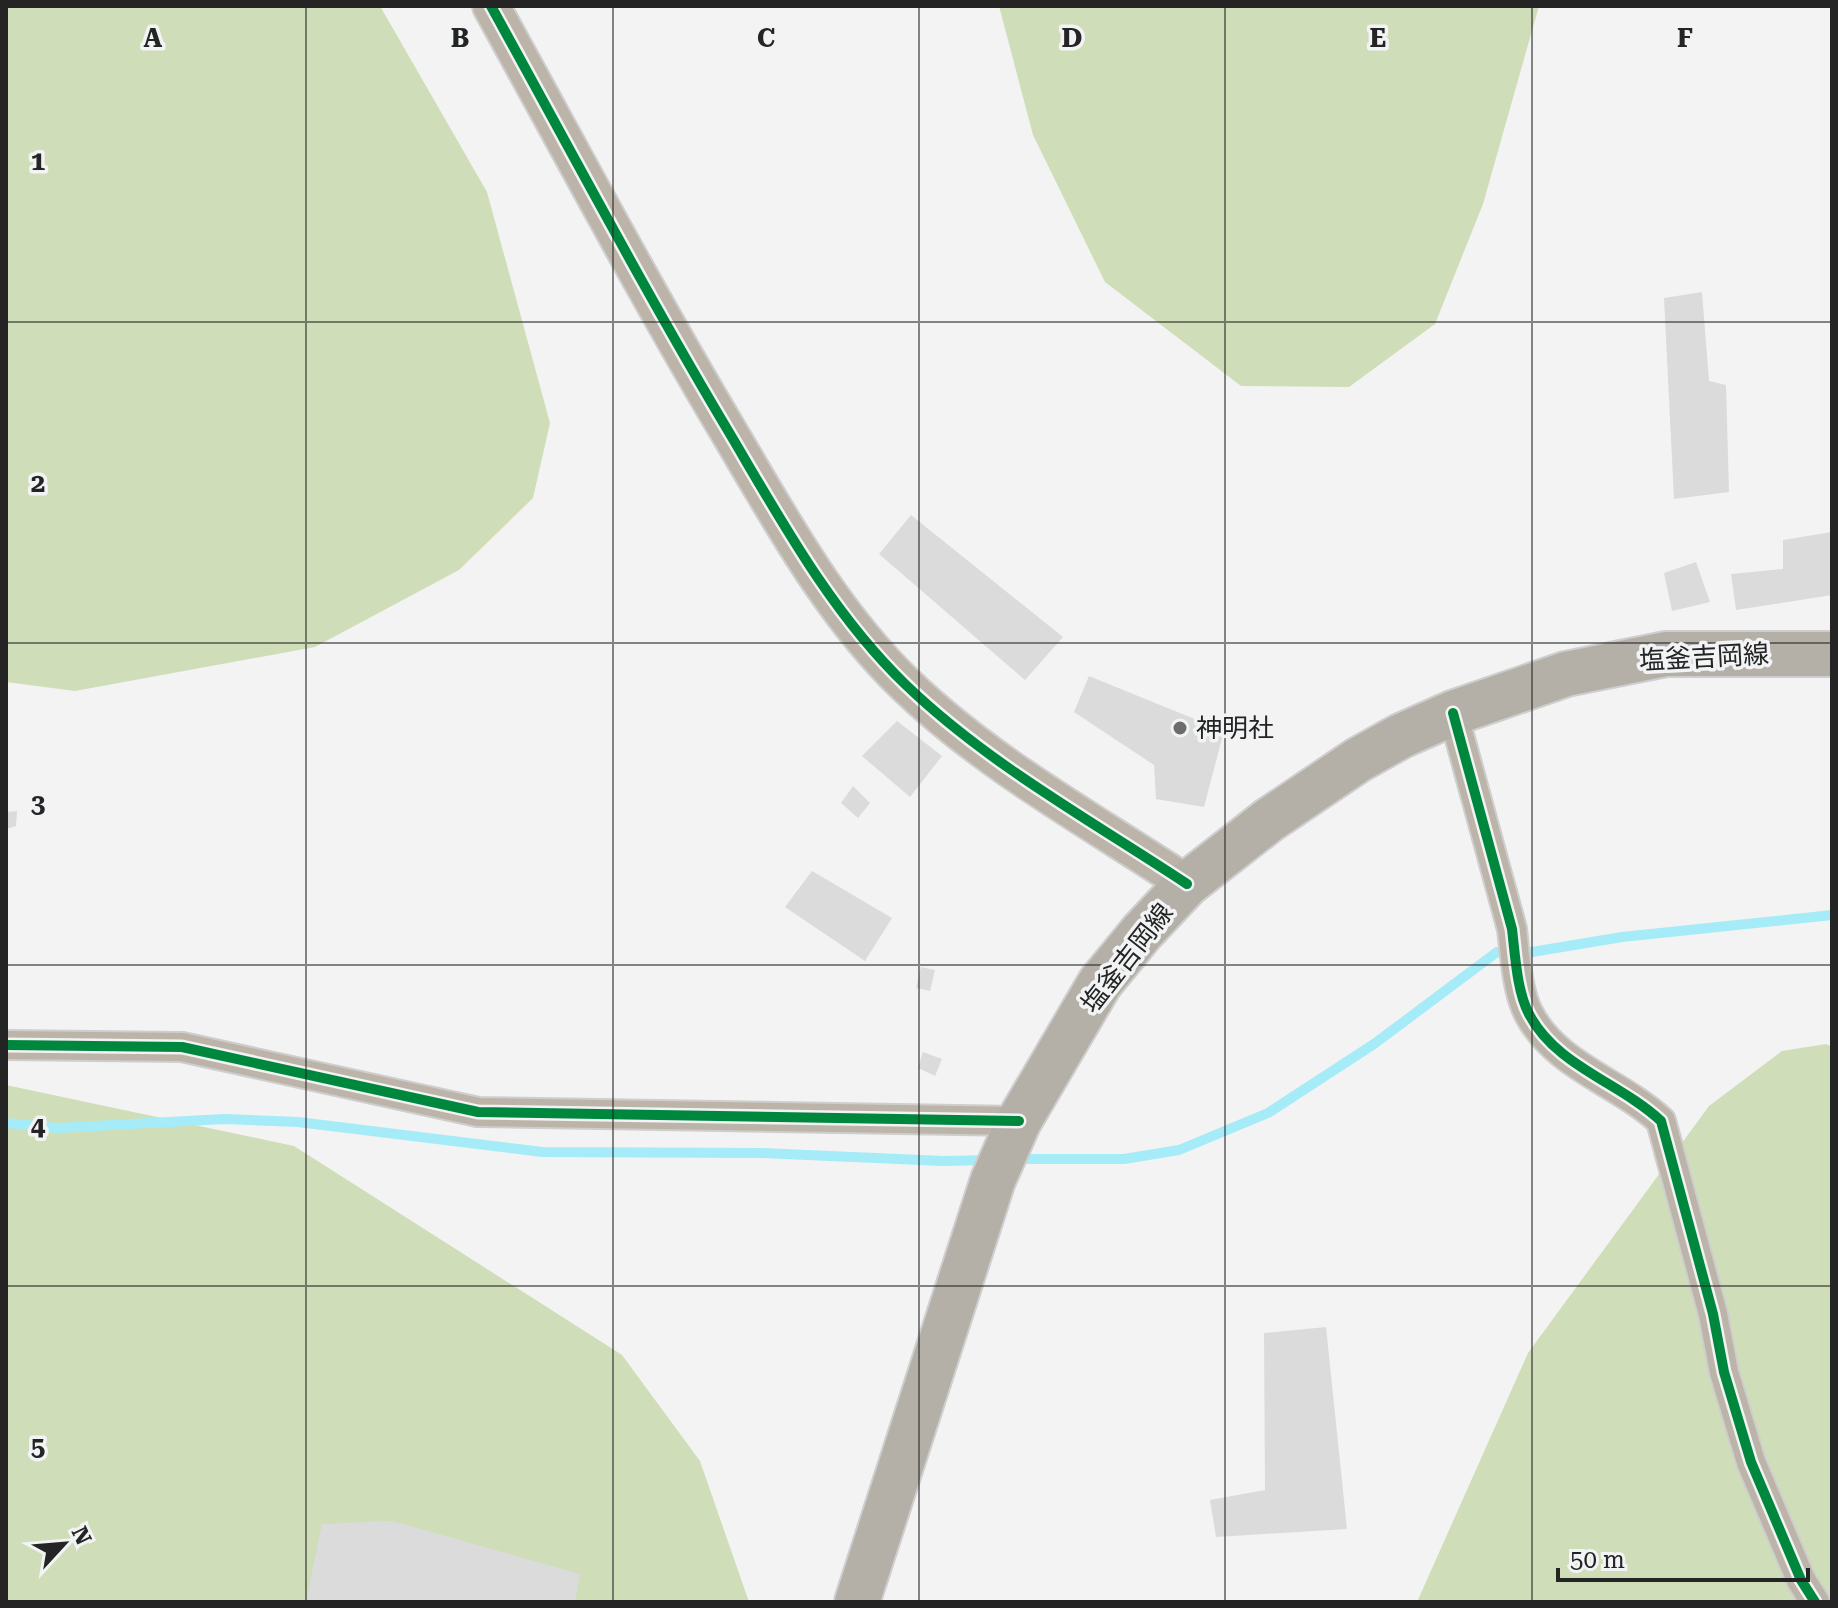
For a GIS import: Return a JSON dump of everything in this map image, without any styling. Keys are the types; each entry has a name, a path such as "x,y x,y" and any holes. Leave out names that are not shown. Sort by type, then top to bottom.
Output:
{"main road":[{"name":"塩釜吉岡線","path":"857,1602 993,1180 1015,1130 1100,983 1187,884 1269,820 1358,760 1401,736 1453,713 1566,674 1641,658 1702,653 1832,654"}],"street":[{"path":"491,6 697,378 780,518 848,619 905,685 978,746 1187,884"},
{"path":"1453,713 1512,929 1516,965 1527,1012 1547,1043 1595,1076 1640,1101 1661,1121 1713,1314 1724,1372 1751,1462 1801,1580 1815,1602"},
{"path":"6,1045 182,1047 478,1112 1015,1130"}],"green space":[{"path":"6,6 380,6 487,192 550,423 533,498 459,570 315,647 75,691 6,682"},
{"path":"999,6 1539,6 1483,204 1435,324 1349,387 1241,386 1105,282 1033,135"},
{"path":"1826,1044 1832,1047 1832,1602 1417,1602 1528,1353 1709,1106 1782,1051"},
{"path":"6,1085 294,1146 622,1355 700,1461 749,1602 6,1602"}],"building":[{"path":"1702,292 1709,381 1726,385 1729,492 1674,499 1664,298"},
{"path":"911,515 1063,637 1025,680 879,554"},
{"path":"1832,532 1832,595 1736,610 1731,574 1783,569 1783,540"},
{"path":"1696,562 1710,602 1672,611 1664,573"},
{"path":"1089,676 1224,731 1204,807 1156,799 1154,765 1074,712"},
{"path":"897,721 942,756 910,797 862,756"},
{"path":"853,786 870,803 858,818 841,803"},
{"path":"17,811 16,826 6,829 6,812"},
{"path":"812,871 892,918 865,961 785,907"},
{"path":"921,967 935,970 930,991 916,988"},
{"path":"923,1052 942,1059 935,1076 918,1068"},
{"path":"1326,1327 1347,1529 1216,1537 1210,1500 1265,1490 1264,1333"},
{"path":"392,1521 580,1574 575,1602 306,1602 322,1524"}],"waterway":[{"path":"1016,1159 1124,1159 1179,1150 1268,1113 1374,1044 1497,952 1532,952 1622,937 1832,915"},
{"path":"6,1123 58,1128 224,1119 298,1122 542,1152 761,1153 943,1161 992,1160"}],"cycle path":[{"path":"491,6 701,386 811,568 856,629 906,685 971,741 1187,884"},
{"path":"1453,713 1512,929 1517,973 1525,1005 1541,1032 1555,1047 1661,1121 1713,1314 1724,1372 1751,1462 1801,1580 1815,1602"},
{"path":"6,1045 182,1047 478,1112 1019,1121"}],"place":[{"name":"神明社","path":"1180,728"}]}
